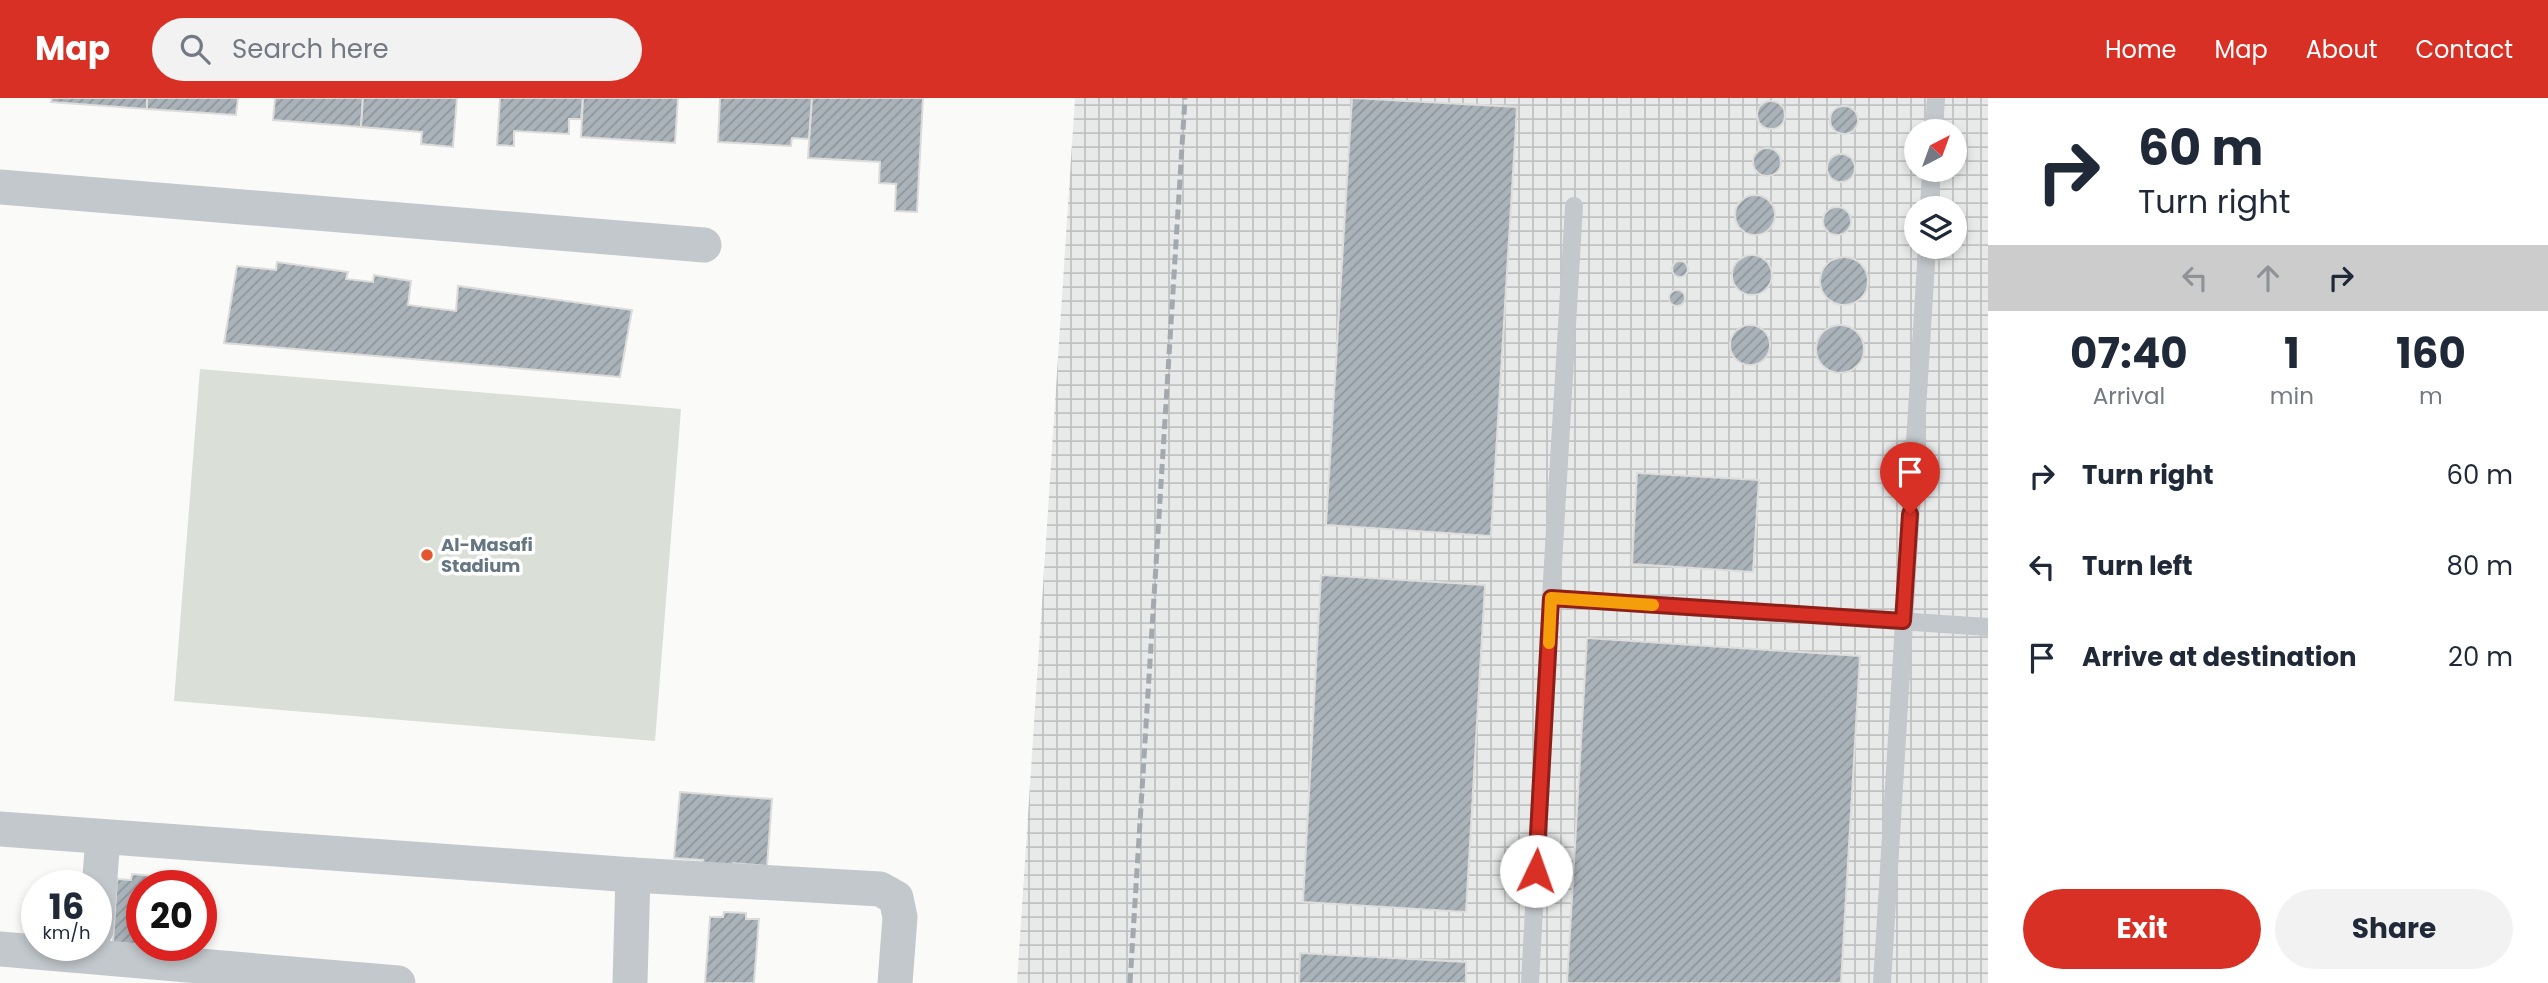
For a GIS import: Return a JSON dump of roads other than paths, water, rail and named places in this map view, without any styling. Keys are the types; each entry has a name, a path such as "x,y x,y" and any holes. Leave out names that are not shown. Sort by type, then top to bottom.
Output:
{"street":[{"path":"0,187 704,245"},
{"path":"0,829 633,875 880,889 896,898 900,917 895,983"},
{"path":"101,870 103,836"},
{"path":"630,983 633,875"},
{"path":"0,949 21,950"},
{"path":"112,956 398,983"}],"lane":[{"path":"1935,119 1936,98"},
{"path":"1530,983 1574,206"},
{"path":"1882,983 1926,259"},
{"path":"1551,598 1988,627"}],"railway":[{"path":"1130,983 1185,98"}],"place":[{"name":"Al-Masafi Stadium","path":"427,555"}]}
